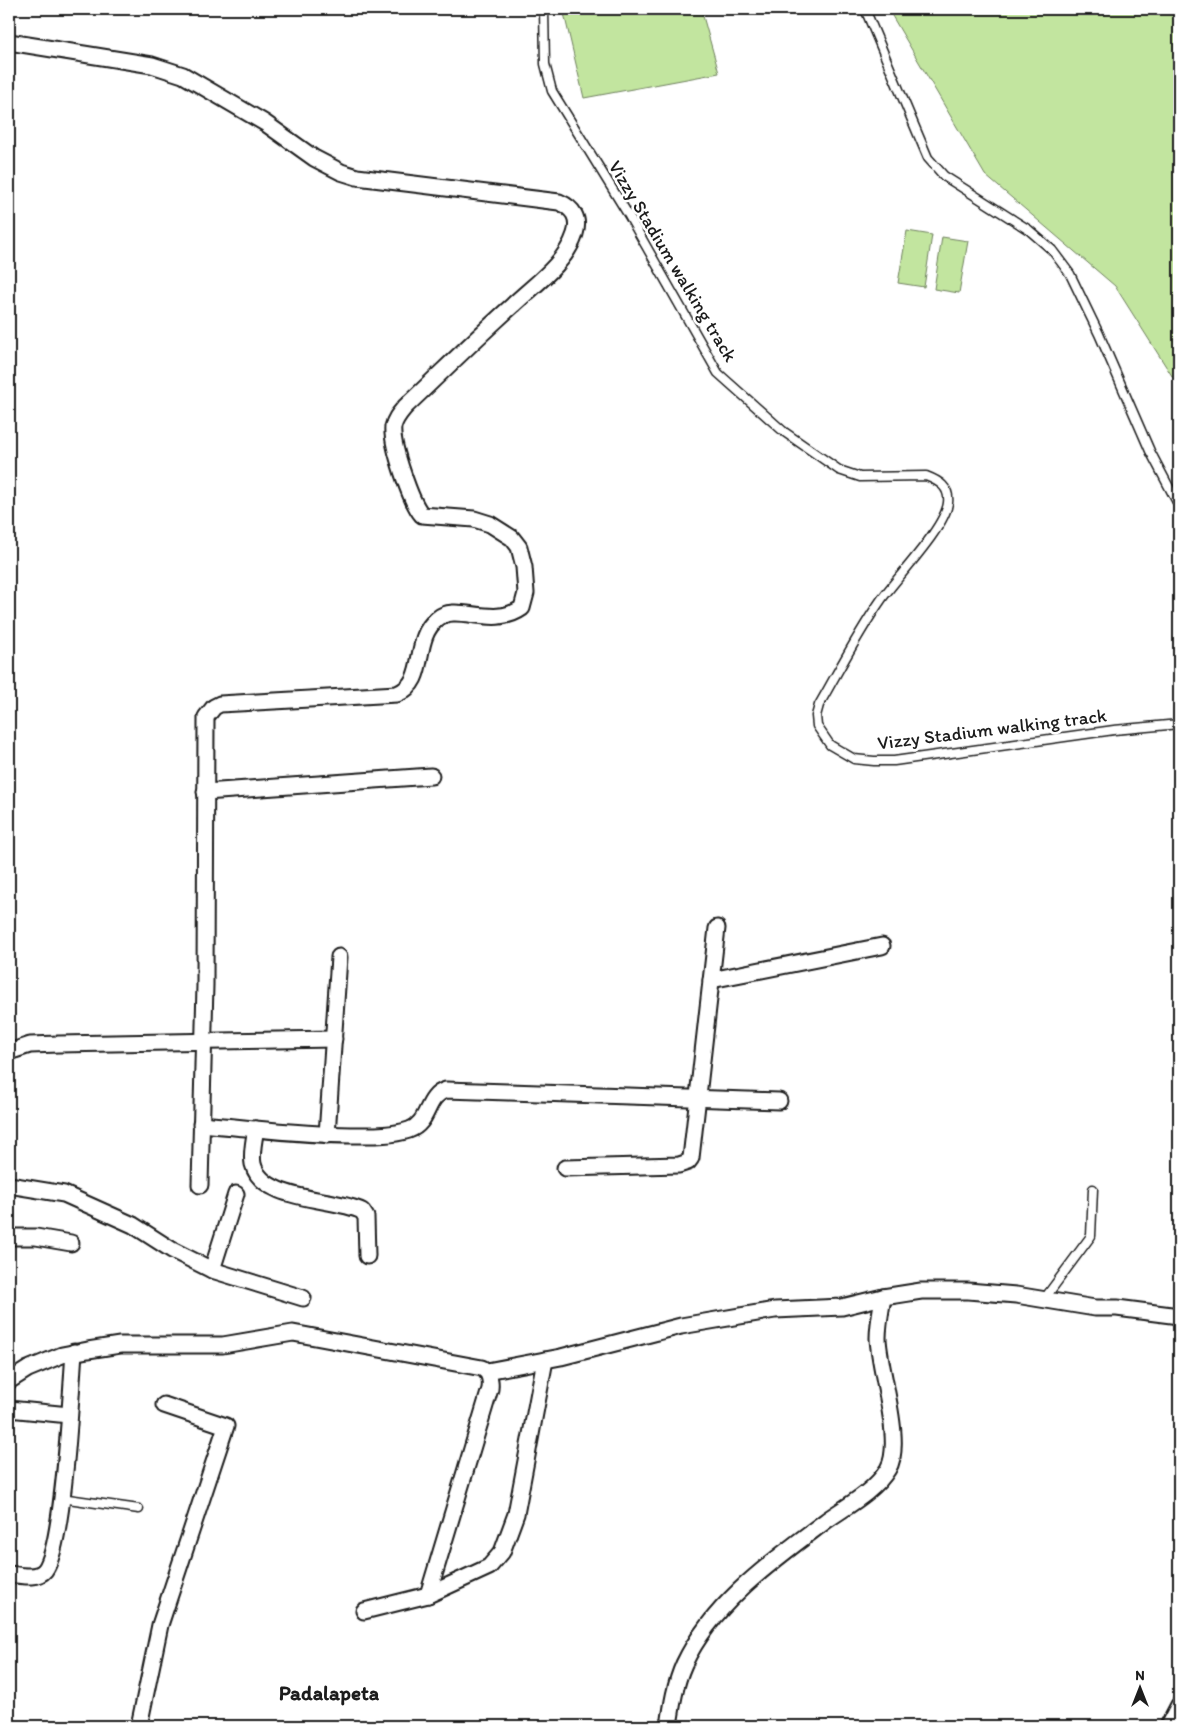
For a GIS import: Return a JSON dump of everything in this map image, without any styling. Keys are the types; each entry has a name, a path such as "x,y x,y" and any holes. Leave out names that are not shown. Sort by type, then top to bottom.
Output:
{"street":[{"path":"9,42 152,65 183,75 265,123 314,158 341,172 357,177 559,202 569,206 576,219 575,234 562,256 540,281 405,407 397,416 394,426 394,438 412,497 416,509 422,515 474,519 490,524 512,538 519,547 526,593 522,608 506,617 482,617 450,613 438,617 424,638 414,680 406,690 397,694 240,702 214,707 206,717 204,1041 200,1185"},
{"path":"206,792 430,776"},
{"path":"565,1168 679,1165 688,1162 692,1158 717,928"},
{"path":"712,980 882,946"},
{"path":"327,1135 339,957"},
{"path":"9,1052 30,1045 334,1039"},
{"path":"201,1124 327,1135 388,1135 410,1130 418,1126 423,1121 433,1100 441,1091 446,1090 779,1101"},
{"path":"256,1129 253,1162 260,1178 282,1191 362,1211 366,1217 367,1256"},
{"path":"9,1185 64,1194 134,1225 172,1250 212,1270 303,1298"},
{"path":"212,1270 236,1194"},
{"path":"9,1237 36,1237 71,1243"},
{"path":"9,1381 28,1369 74,1352 120,1345 223,1345 293,1333 307,1334 439,1362 477,1366 487,1371 545,1360 680,1326 775,1310 842,1307 883,1297 921,1291 968,1291 1045,1298 1095,1308 1127,1309 1179,1316"},
{"path":"668,1726 674,1691 683,1665 703,1629 731,1599 778,1557 875,1485 889,1469 893,1443 878,1338 883,1297"},
{"path":"9,1574 36,1576 44,1571 50,1559 58,1527 74,1352"},
{"path":"364,1611 428,1595 489,1567 502,1552 516,1514 545,1360"},
{"path":"428,1595 490,1389 487,1371"},
{"path":"139,1726 160,1626 226,1426 164,1405"},
{"path":"9,1409 69,1415"},
{"path":"1168,1726 1179,1705"}],"lane":[{"name":"Vizzy Stadium walking track","path":"544,9 544,64 552,91 629,216 718,373 783,431 839,470 860,477 926,476 936,480 946,488 948,501 946,511 936,528 881,600 819,705 816,716 818,726 830,745 854,759 894,761 1114,730 1179,724"},
{"path":"865,9 928,158 944,176 958,187 1029,230 1052,250 1070,274 1099,334 1150,451 1179,506"},
{"path":"1045,1298 1091,1236 1092,1189"},
{"path":"61,1498 139,1509"}],"green space":[{"path":"563,9 701,9 719,73 584,98"},
{"path":"888,9 1179,9 1179,387 1115,286 985,175"},
{"path":"907,231 932,235 924,287 898,283"},
{"path":"942,237 968,241 959,293 934,289"}],"district":[{"name":"Padalapeta","path":"329,1692"}]}
